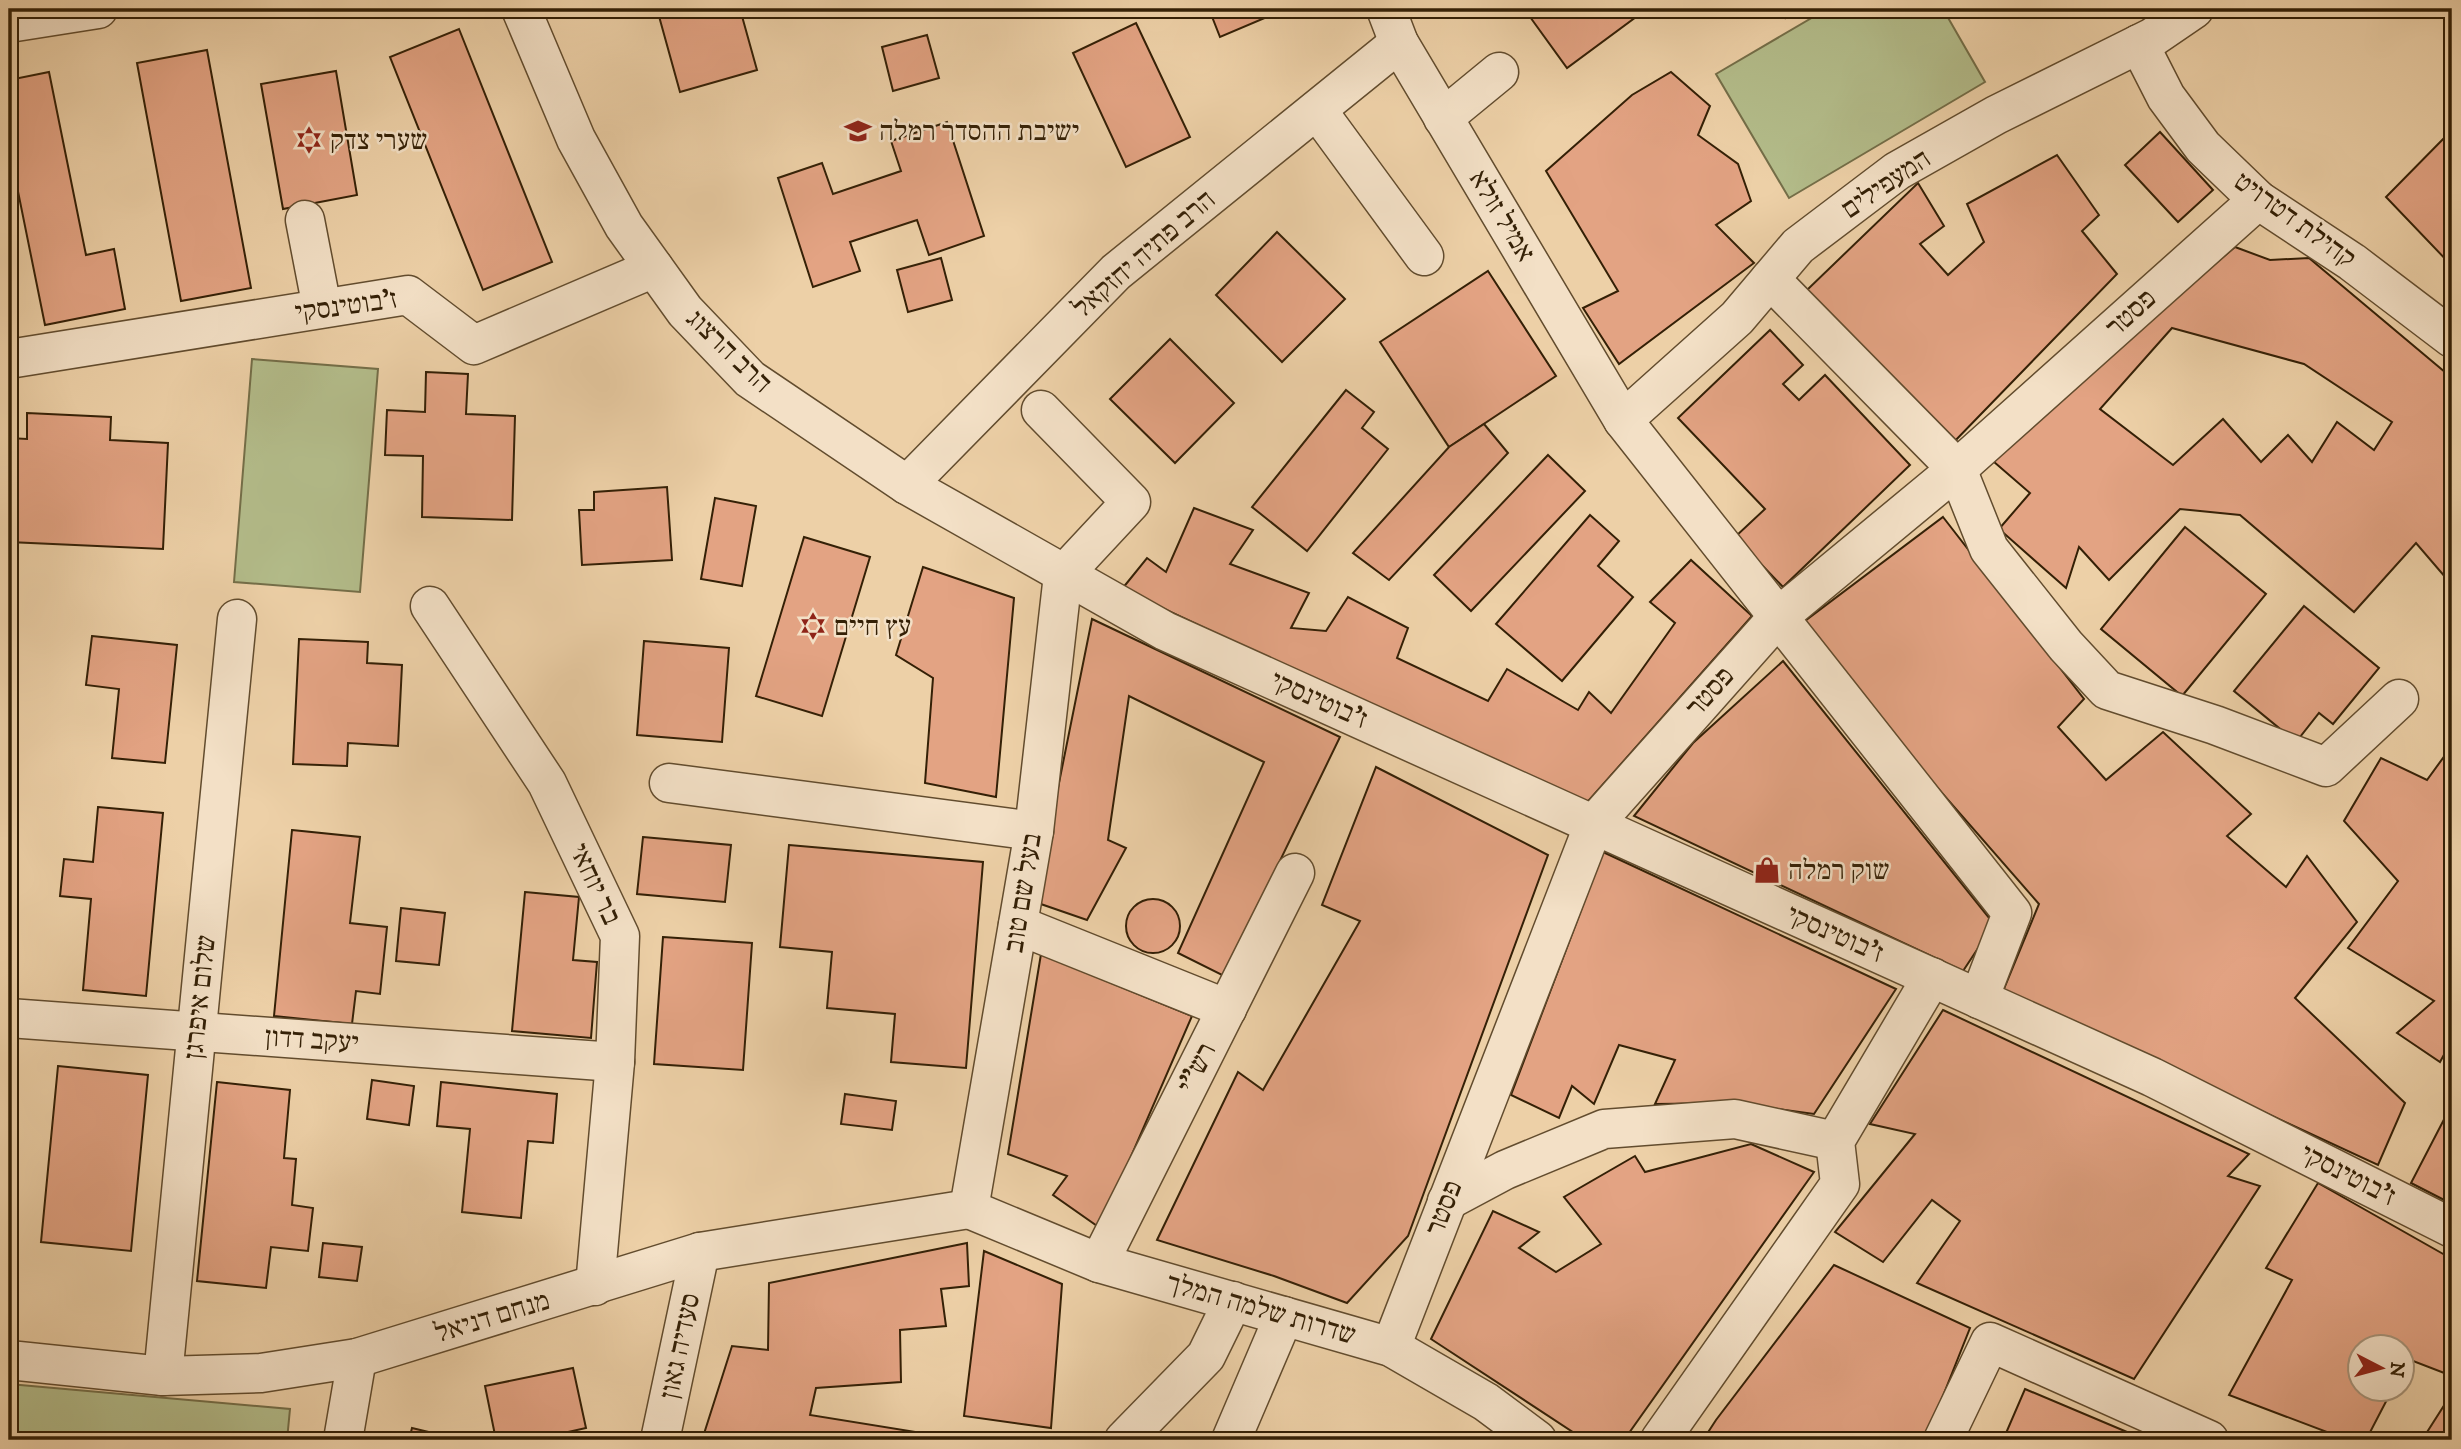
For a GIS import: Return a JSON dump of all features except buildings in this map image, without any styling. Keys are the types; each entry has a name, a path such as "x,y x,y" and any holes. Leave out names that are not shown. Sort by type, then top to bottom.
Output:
{"street":[{"path":"9,23 54,12 98,9"},
{"name":"הרב הרצוג","path":"521,9 576,139 624,226 685,311 750,379 907,485 1063,575"},
{"name":"המעפילים","path":"1623,420 1737,318 1798,246 1897,171 1996,115 2139,44 2194,9"},
{"name":"הרב פתיה יחזקאל","path":"907,485 1116,272 1317,110 1393,26"},
{"name":"אמיל זולא","path":"1393,26 1443,118 1623,420 2012,913 1979,999"},
{"name":"קהילת דטרויט","path":"2139,44 2166,97 2203,147 2258,200 2352,262 2452,338"},
{"path":"1443,118 1499,72"},
{"path":"1317,110 1424,256"},
{"name":"פסטר","path":"1391,1347 1594,824 1778,617 1956,469 2258,200"},
{"path":"305,220 322,308"},
{"name":"ז'בוטינסקי","path":"9,359 408,295 474,345 654,268"},
{"path":"1770,279 1956,469 1989,549 2066,646 2107,690 2215,725 2326,767 2399,699"},
{"path":"1041,410 1131,502 1063,575"},
{"name":"ז'בוטינסקי","path":"1063,575 1165,631 2152,1077 2452,1228"},
{"name":"בעל שם טוב","path":"969,1209 1034,831 1063,575"},
{"name":"בר יוחאי","path":"430,606 547,783 620,936 615,1062 595,1286"},
{"name":"שלום איפרגן","path":"163,1376 237,619"},
{"path":"669,783 1034,831"},
{"name":"רש\"י","path":"1099,1263 1295,873"},
{"path":"1018,925 1227,1009"},
{"path":"1661,1440 1840,1184 1835,1141 1932,977"},
{"name":"יעקב דדון","path":"9,1018 615,1062"},
{"path":"1447,1201 1506,1170 1604,1129 1735,1118 1835,1141"},
{"name":"מנחם דניאל","path":"9,1360 163,1376 261,1373 357,1358 700,1252 969,1209"},
{"name":"שדרות שלמה המלך","path":"969,1209 1099,1263 1391,1347 1486,1402 1537,1440"},
{"name":"סעדיה גאון","path":"660,1440 700,1252"},
{"path":"1124,1440 1206,1356 1233,1301"},
{"path":"1231,1440 1284,1316"},
{"path":"1943,1440 1990,1342 2209,1440"},
{"path":"343,1440 357,1358"}],"green space":[{"path":"1827,9 1943,9 1985,82 1789,198 1716,74"},
{"path":"252,359 378,369 360,592 234,582"},
{"path":"9,1384 290,1409 287,1440 9,1440"}],"place":[{"name":"ישיבת ההסדר רמלה","path":"858,131"},
{"name":"שערי צדק","path":"309,140"},
{"name":"עץ חיים","path":"813,626"},
{"name":"שוק רמלה","path":"1767,870"}]}
